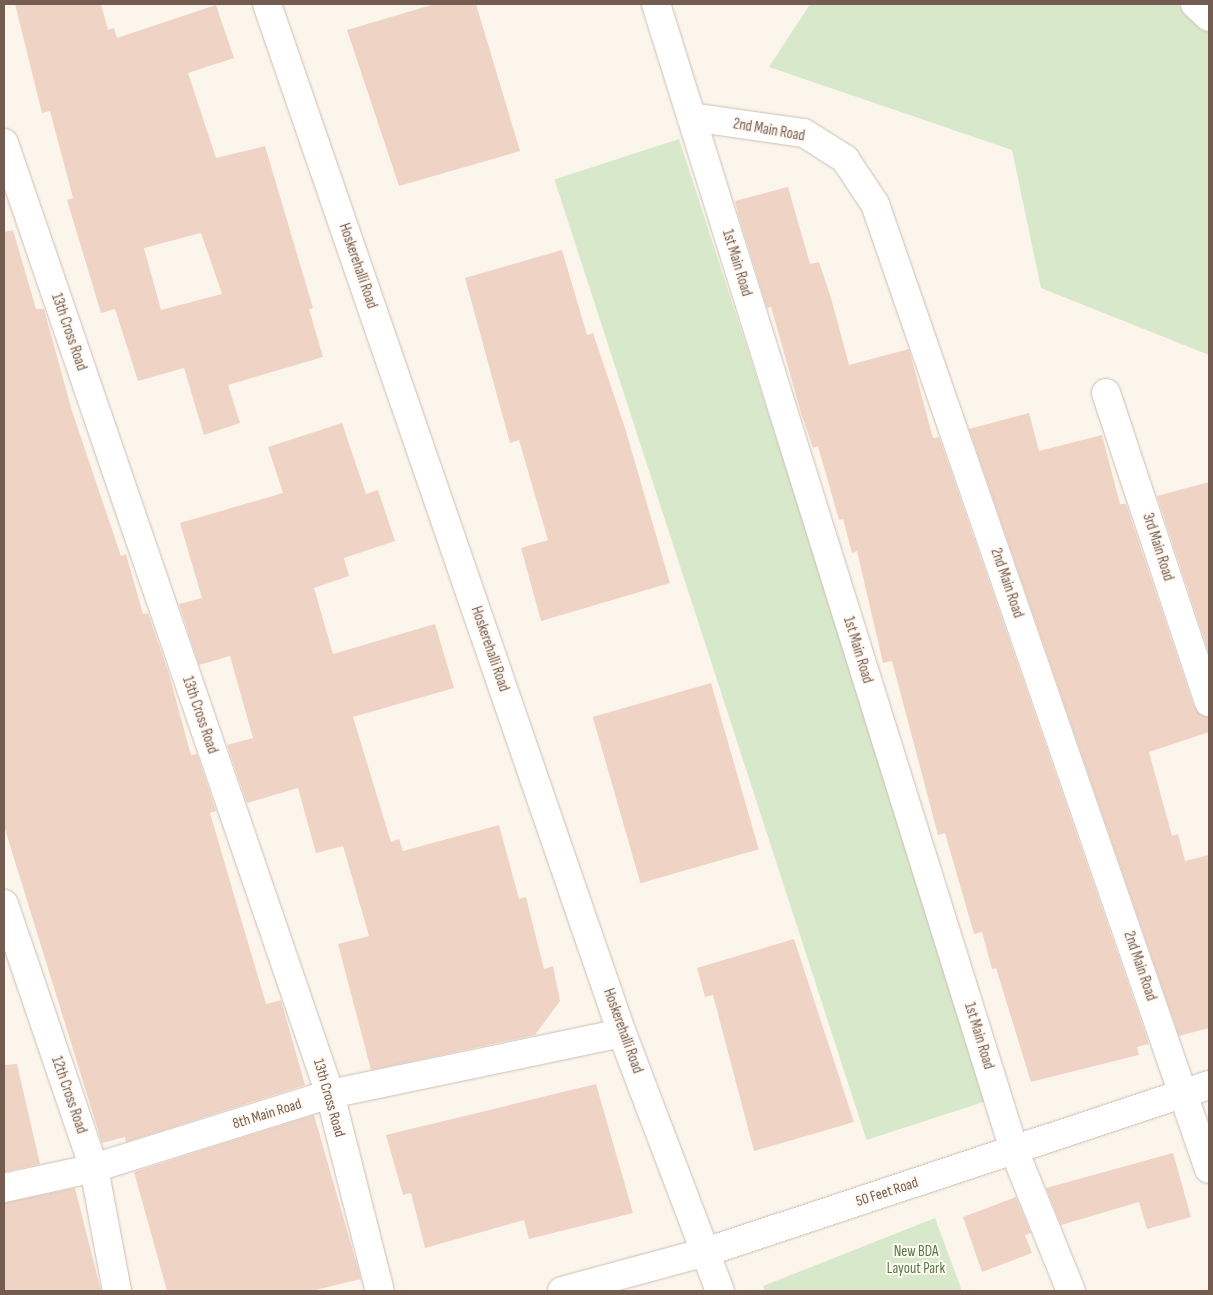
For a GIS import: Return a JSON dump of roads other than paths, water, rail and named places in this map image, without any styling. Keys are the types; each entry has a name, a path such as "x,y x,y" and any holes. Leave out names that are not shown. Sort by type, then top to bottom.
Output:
{"street":[{"name":"Hoskerehalli Road","path":"267,4 622,1033 720,1291"},
{"name":"1st Main Road","path":"656,4 1014,1150 1071,1291"},
{"path":"1195,4 1209,16"},
{"name":"2nd Main Road","path":"691,117 804,133 845,159 875,204 1197,1089 1209,1168"},
{"name":"13th Cross Road","path":"4,143 330,1094 380,1291"},
{"name":"3rd Main Road","path":"1106,393 1209,702"},
{"name":"12th Cross Road","path":"4,904 94,1168 117,1291"},
{"name":"8th Main Road","path":"4,1188 94,1168 330,1094 622,1033"},
{"name":"50 Feet Road","path":"562,1291 706,1252 1197,1089"}],"park label":[{"name":"New BDA Layout Park","path":"916,1260"}]}
